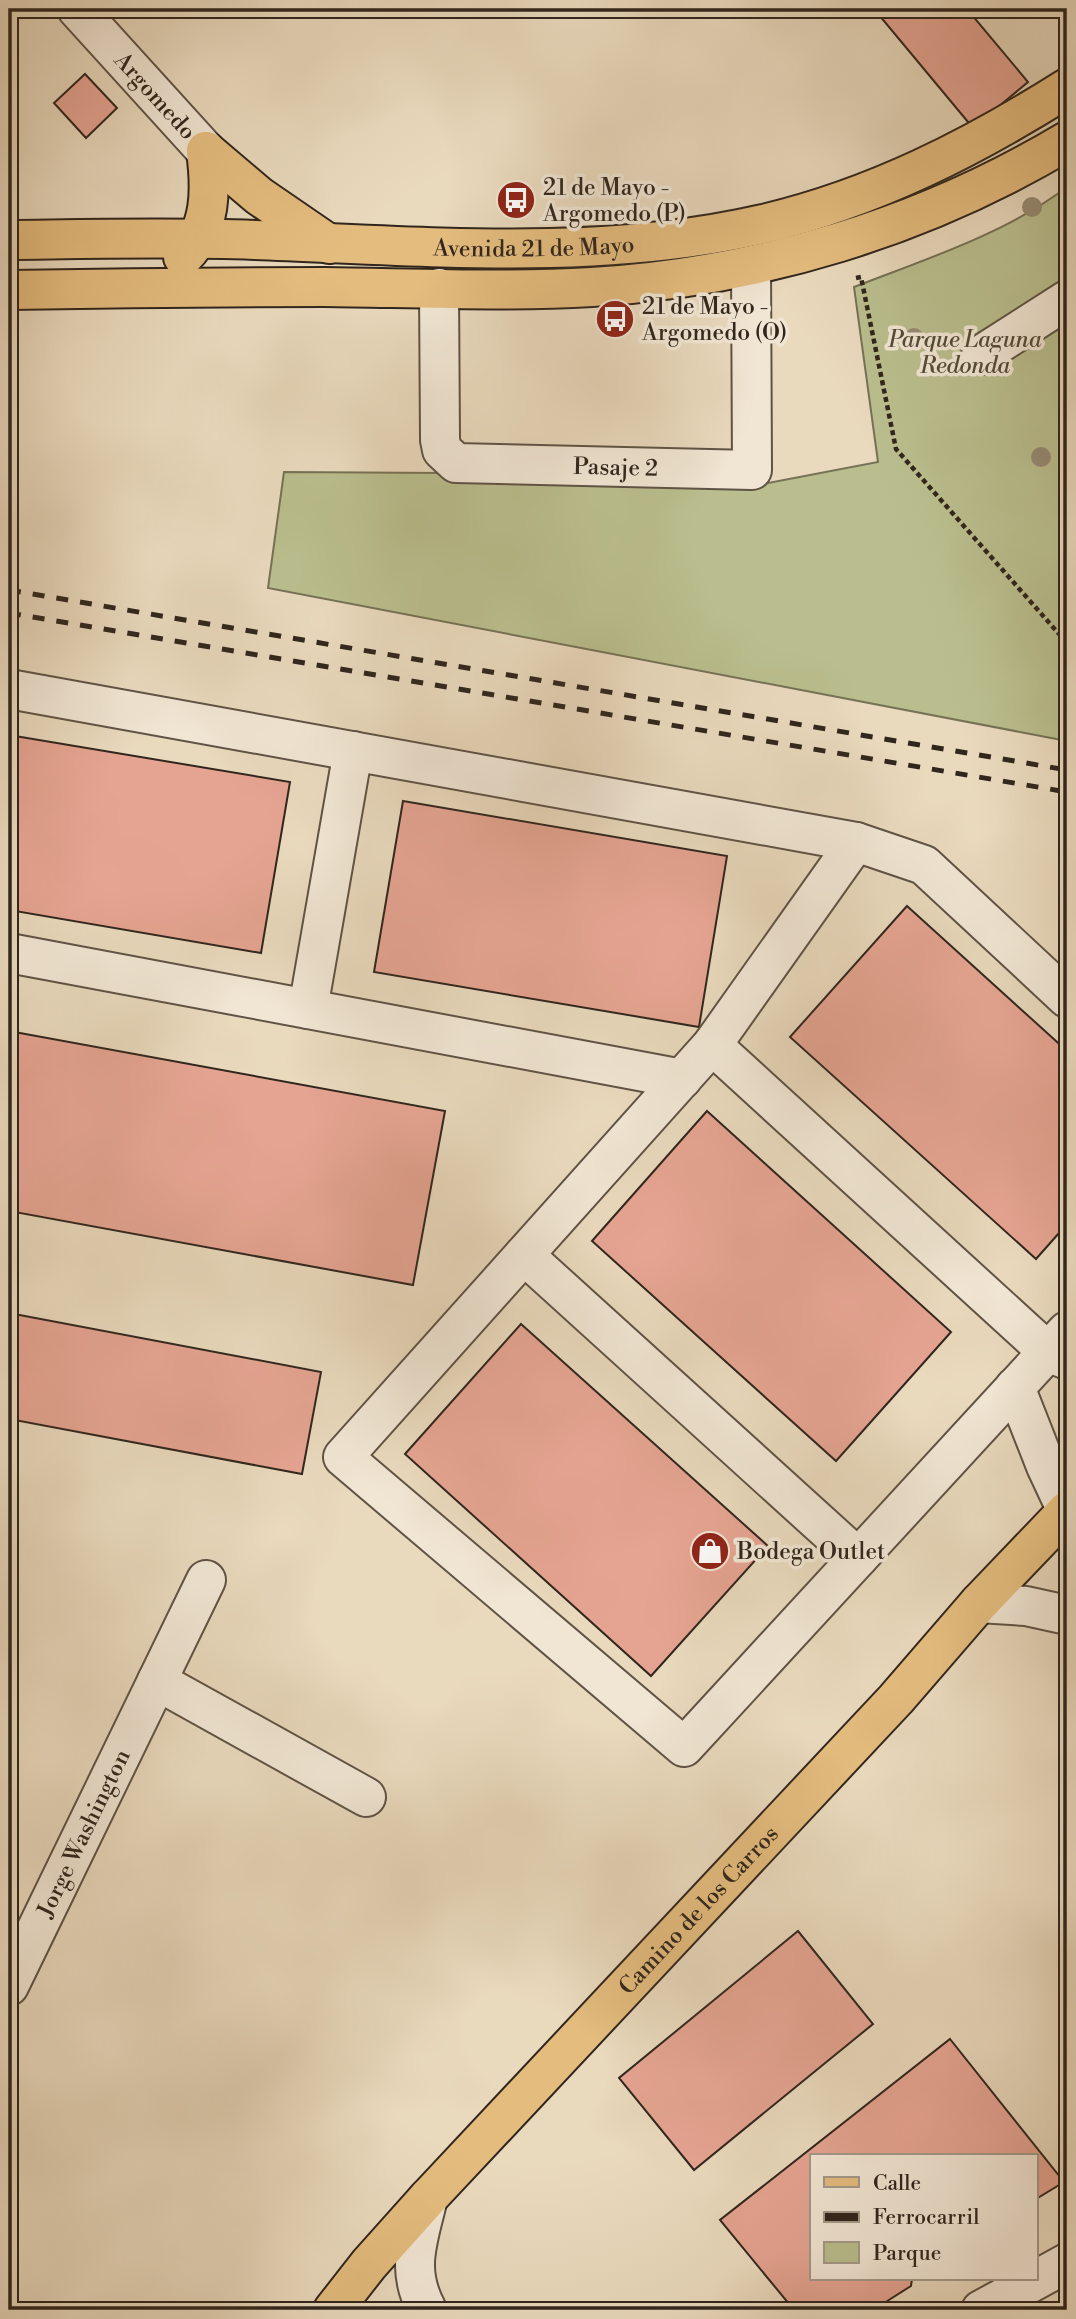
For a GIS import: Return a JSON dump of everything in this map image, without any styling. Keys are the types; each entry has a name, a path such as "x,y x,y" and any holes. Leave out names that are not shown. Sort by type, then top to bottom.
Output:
{"main road":[{"name":"Avenida 21 de Mayo","path":"9,240 197,239 519,248 617,244 706,235 765,223 854,197 911,175 977,143 1067,88"},
{"name":"Avenida 21 de Mayo","path":"9,290 591,287 651,282 751,266 843,241 934,209 1013,172 1067,141"},
{"path":"140,288 177,264 197,239 209,200 206,151"},
{"path":"206,151 259,196 329,244"},
{"name":"Camino de los Carros","path":"333,2310 369,2264 428,2198 896,1699 979,1603 1067,1511"}],"street":[{"name":"Argomedo","path":"88,12 206,151"},
{"name":"Pasaje 2","path":"439,288 440,440 442,450 456,463 752,470 751,266"},
{"path":"981,355 1067,300"},
{"path":"9,689 856,842 924,864 1067,998"},
{"path":"308,1009 353,751"},
{"path":"712,1045 1061,1348 1015,1387 684,1748 343,1457 712,1045 856,842"},
{"path":"9,953 682,1079"},
{"path":"524,1255 858,1558"},
{"path":"1015,1387 1045,1466 1067,1511"},
{"name":"Jorge Washington","path":"9,1986 206,1580"},
{"path":"979,1603 1027,1606 1067,1615"},
{"path":"157,1681 366,1797"},
{"path":"427,2310 414,2283 413,2266 428,2198"},
{"path":"1038,2279 1067,2263"},
{"path":"981,2310 1036,2280"}],"path":[{"path":"849,280 861,277 896,449 1067,643"}],"green space":[{"name":"Parque Laguna Redonda","path":"1067,187 1067,741 268,588 284,472 445,473 763,484 878,462 854,287 991,232 1018,219"}],"building":[{"path":"874,9 967,9 1028,82 973,128"},
{"path":"85,74 117,108 86,138 54,103"},
{"path":"9,735 290,782 261,953 9,910"},
{"path":"403,801 727,856 699,1027 374,972"},
{"path":"907,906 1067,1051 1067,1224 1036,1259 790,1037"},
{"path":"9,1031 445,1111 413,1285 9,1211"},
{"path":"707,1111 951,1332 836,1461 592,1241"},
{"path":"9,1313 321,1372 302,1474 9,1419"},
{"path":"521,1324 768,1546 651,1676 405,1454"},
{"path":"798,1931 873,2024 694,2170 619,2078"},
{"path":"950,2039 1064,2182 1038,2198 1038,2154 810,2154 810,2280 912,2280 911,2286 873,2310 794,2310 720,2220"}],"railway":[{"path":"9,590 1067,770"},
{"path":"9,613 1067,792"}],"place":[{"name":"21 de Mayo - Argomedo (P)","path":"516,200"},
{"name":"21 de Mayo - Argomedo (O)","path":"615,319"},
{"name":"Bodega Outlet","path":"710,1551"}]}
